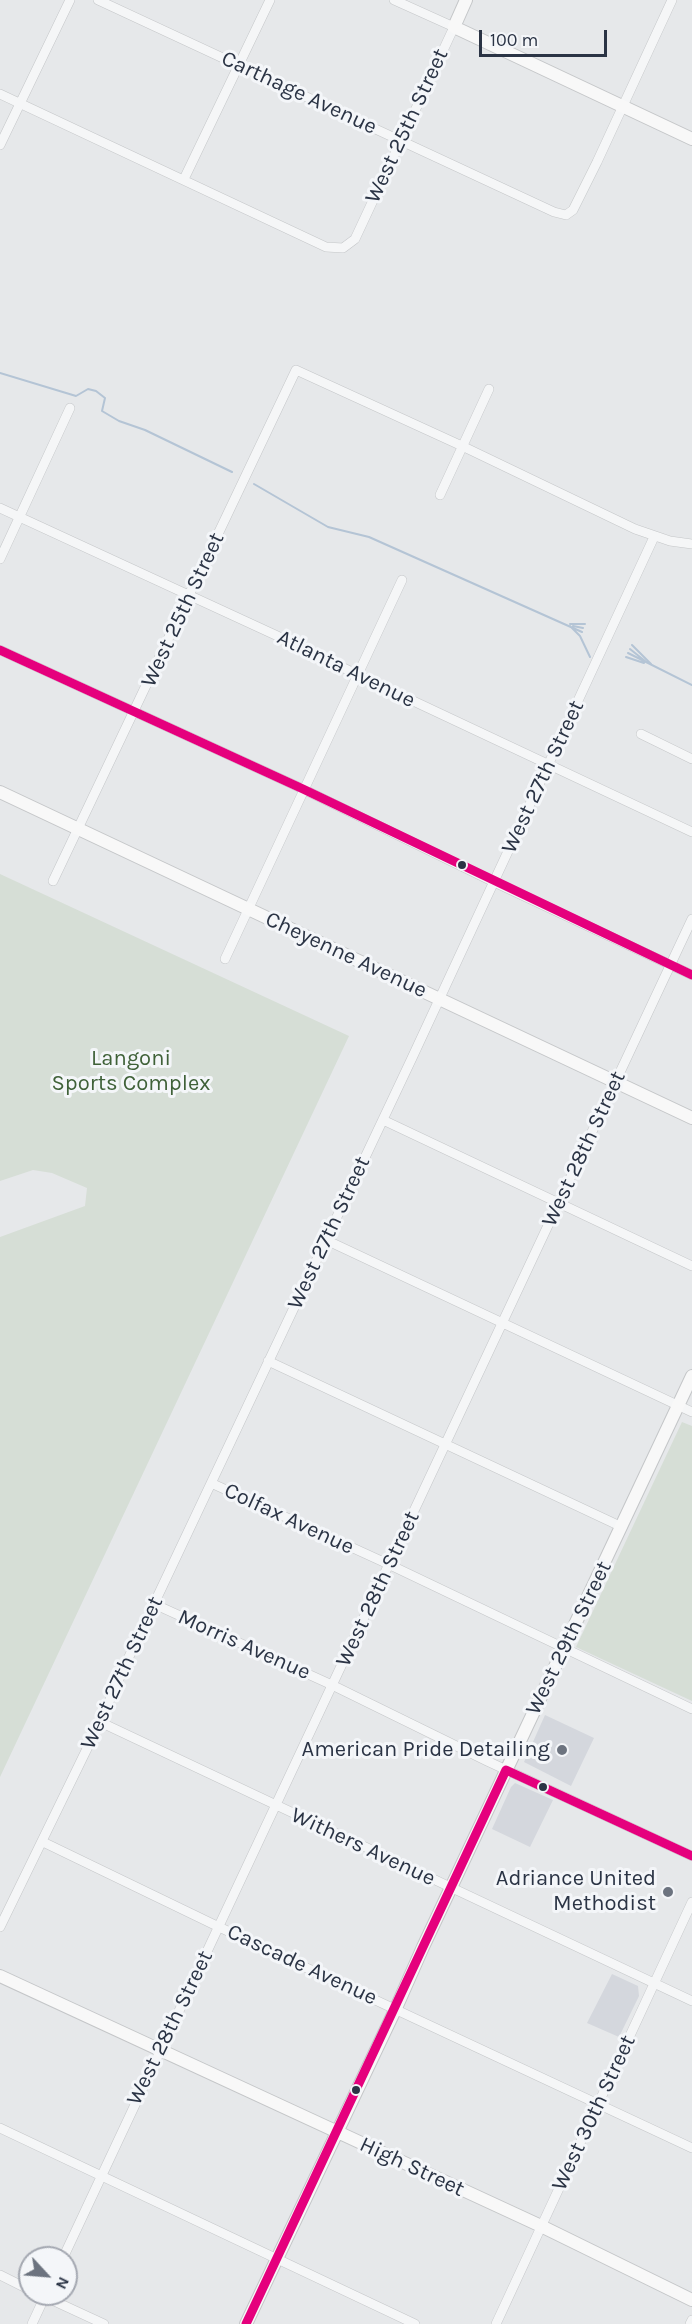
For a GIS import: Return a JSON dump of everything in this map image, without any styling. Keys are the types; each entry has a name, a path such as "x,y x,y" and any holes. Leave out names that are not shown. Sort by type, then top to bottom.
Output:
{"street":[{"path":"0,145 70,0"},
{"name":"Carthage Avenue","path":"98,0 554,212 566,215 573,210 622,107"},
{"path":"0,94 184,179 270,0"},
{"path":"394,0 692,139"},
{"name":"West 25th Street","path":"184,179 326,247 343,248 355,239 466,0"},
{"path":"622,107 672,0"},
{"name":"West 25th Street","path":"53,881 135,713 296,370 462,446"},
{"path":"440,495 489,389"},
{"path":"0,559 70,408"},
{"path":"462,446 634,530 654,537 692,544"},
{"name":"Atlanta Avenue","path":"0,508 692,832"},
{"name":"West 27th Street","path":"0,1927 100,1722 654,537"},
{"path":"225,959 402,580"},
{"path":"0,650 303,789 692,975"},
{"path":"641,734 692,759"},
{"name":"Cheyenne Avenue","path":"0,792 692,1118"},
{"name":"West 28th Street","path":"69,2246 692,919"},
{"path":"383,1120 692,1266"},
{"path":"326,1240 692,1412"},
{"path":"268,1361 622,1527"},
{"name":"West 29th Street","path":"246,2324 692,1376"},
{"name":"Colfax Avenue","path":"211,1483 388,1564 692,1709"},
{"name":"Morris Avenue","path":"154,1604 332,1685 506,1770 692,1856"},
{"name":"Withers Avenue","path":"100,1722 692,2001"},
{"name":"Cascade Avenue","path":"43,1842 219,1927 692,2148"},
{"name":"West 30th Street","path":"496,2324 692,1902"},
{"name":"High Street","path":"0,1976 541,2226 692,2300"},
{"path":"0,2128 415,2324"},
{"path":"0,2275 18,2284"},
{"path":"32,2324 39,2306"},
{"path":"67,2306 104,2324"}],"shaded area":[{"path":"545,1715 594,1738 571,1786 524,1762"},
{"path":"515,1783 553,1800 530,1847 492,1829"},
{"path":"612,1974 638,1986 639,1996 619,2037 587,2023"}],"green space":[{"name":"Langoni Sports Complex","path":"0,874 349,1036 0,1777 0,1237 85,1206 87,1188 52,1173 33,1170 0,1181"},
{"path":"682,1422 692,1426 692,1701 576,1647"}],"waterway":[{"path":"0,373 76,396 88,389 96,391 105,398 102,411 119,421 145,430 232,472"},
{"path":"254,484 328,527 369,537 582,632"},
{"path":"570,624 585,624"},
{"path":"570,626 580,636 590,657"},
{"path":"573,626 583,628"},
{"path":"632,645 651,664"},
{"path":"630,649 645,661"},
{"path":"628,653 692,685"},
{"path":"626,657 644,663"}],"transit line":[{"path":"0,650 303,789 692,975"},
{"path":"246,2324 506,1770 692,1856"}],"place":[{"name":"American Pride Detailing","path":"562,1750"},
{"name":"Adriance United Methodist","path":"668,1892"}]}
